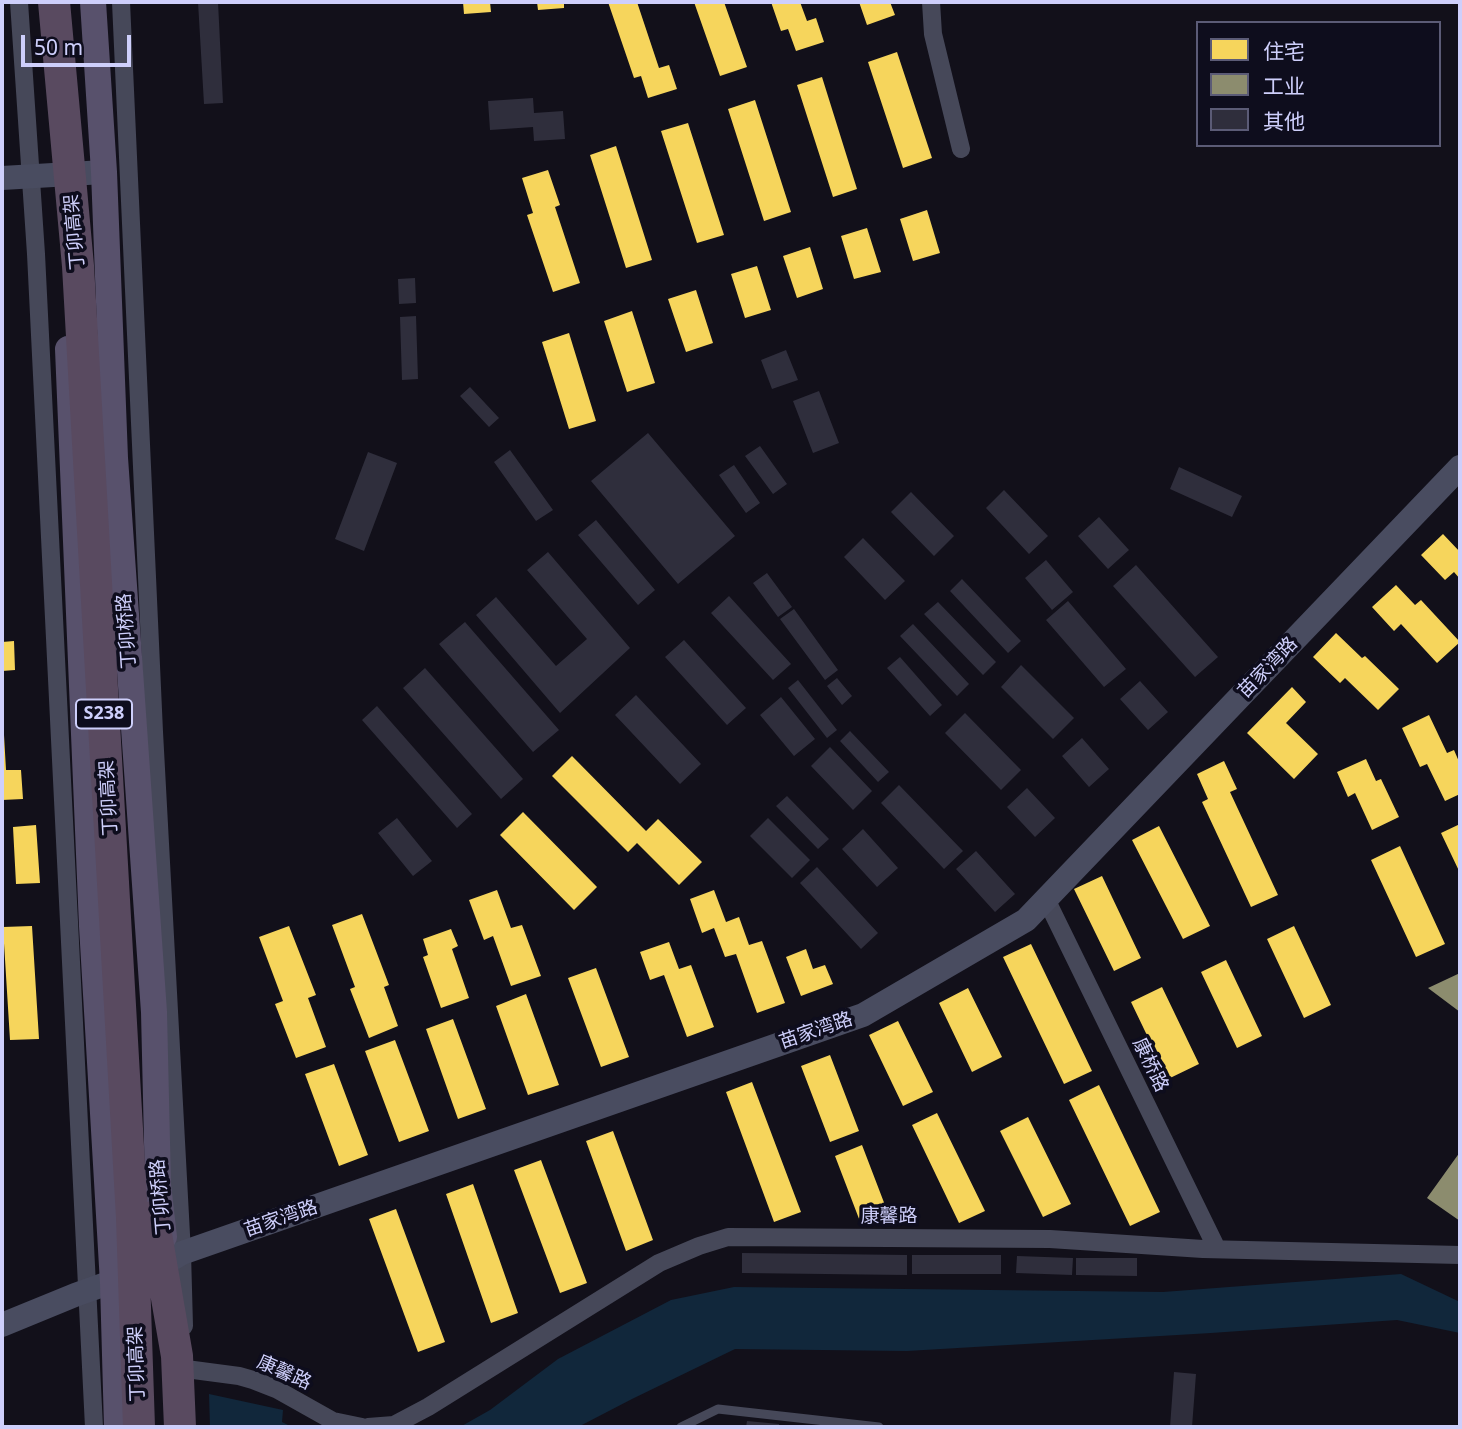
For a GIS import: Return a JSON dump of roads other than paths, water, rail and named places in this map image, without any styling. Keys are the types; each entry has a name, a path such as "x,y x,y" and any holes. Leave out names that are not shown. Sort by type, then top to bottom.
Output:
{"highway":[{"path":"33,2 37,53 58,202 78,266"},
{"name":"丁卯高架","path":"75,6 78,266 132,1203 138,1420"},
{"name":"丁卯高架","path":"75,6 100,416 123,708 153,1217 160,1427"},
{"path":"153,1217 177,1356 180,1427"}],"main road":[{"name":"S238","path":"47,2 61,176 75,550 113,1283 117,1427"},
{"name":"丁卯桥路","path":"75,6 104,172 115,458 154,1012 158,1185 175,1258 174,1427"}],"street":[{"path":"19,2 32,177 94,1427"},
{"path":"121,2 175,1258 186,1369 188,1427"},
{"path":"931,2 933,34 961,149"},
{"path":"2,178 104,172"},
{"name":"苗家湾路","path":"2,1325 175,1258 863,1015 1026,920 1460,467"},
{"name":"康桥路","path":"1046,899 1217,1249"},
{"name":"康馨路","path":"368,1427 394,1424 428,1407 659,1263 728,1237 1050,1239 1217,1249 1460,1255"},
{"name":"康馨路","path":"186,1369 253,1380 276,1389 332,1421 362,1427"}],"lane":[{"path":"681,1427 718,1409 879,1427"}],"water":[{"path":"1401,1274 1460,1302 1460,1333 1397,1320 907,1351 735,1349 578,1427 460,1427 490,1410 558,1359 671,1300 734,1287 1163,1292"},
{"path":"209,1394 283,1410 282,1422 292,1427 210,1427"}]}
